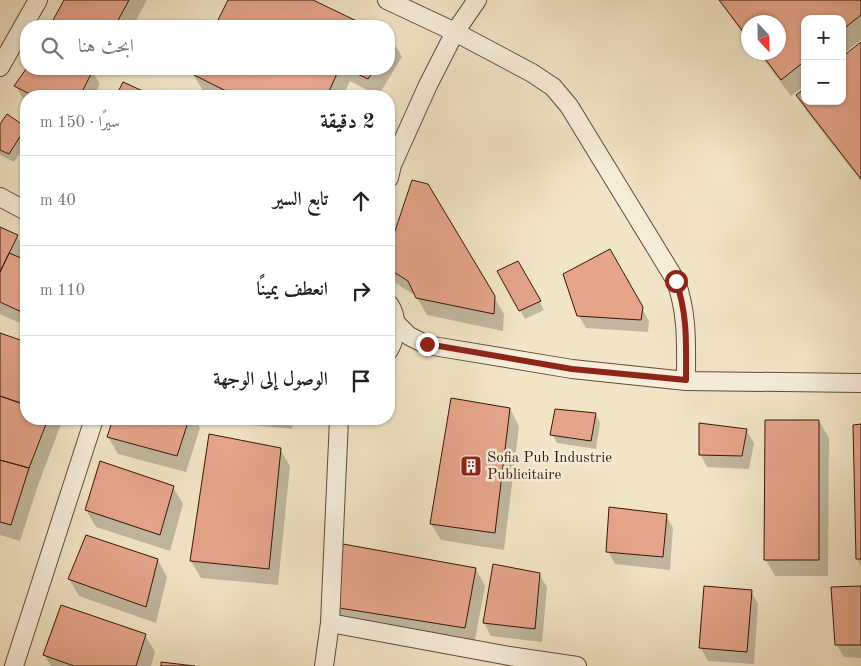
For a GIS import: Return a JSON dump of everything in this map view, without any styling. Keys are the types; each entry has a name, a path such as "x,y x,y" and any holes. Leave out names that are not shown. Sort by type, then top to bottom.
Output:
{"street":[{"path":"27,20 38,0"},
{"path":"387,0 456,32 532,73 552,87 569,106 676,281 682,300 686,325 686,380"},
{"path":"395,158 428,85 456,32 477,0"},
{"path":"0,67 20,32"},
{"path":"0,197 20,208"},
{"path":"395,322 409,336 427,344 572,369 686,380 861,383"},
{"path":"395,322 395,334"},
{"path":"395,350 427,344"},
{"path":"14,666 92,425"},
{"path":"324,666 330,623 339,425"},
{"path":"330,623 500,655 577,666"}],"building":[{"path":"64,0 129,0 118,20 53,20"},
{"path":"228,0 313,0 355,20 218,20"},
{"path":"719,0 861,0 861,15 846,27 846,15 801,15 801,64 781,80 766,60 786,60 786,15 741,15 741,29"},
{"path":"861,42 861,179 804,105 846,105 846,54"},
{"path":"22,75 90,75 83,90 22,90 14,86"},
{"path":"194,75 336,75 330,90 224,90"},
{"path":"360,75 371,75 368,79"},
{"path":"123,82 141,90 119,90"},
{"path":"801,91 801,101 796,95"},
{"path":"7,114 20,123 20,137 9,154 0,150 0,124"},
{"path":"412,180 428,184 495,296 494,314 416,298 408,281 395,273 395,231"},
{"path":"0,227 18,235 0,272"},
{"path":"610,249 643,307 641,320 577,316 563,274"},
{"path":"9,253 20,258 20,311 0,302 0,272"},
{"path":"518,261 541,301 519,311 497,271"},
{"path":"0,333 20,340 20,403 0,396"},
{"path":"0,396 20,403 20,425 46,425 29,468 0,460"},
{"name":"Sofia Pub Industrie Publicitaire","path":"451,398 510,408 495,533 430,524"},
{"path":"555,409 596,413 591,441 550,435"},
{"path":"765,420 819,420 819,560 764,560"},
{"path":"699,423 747,429 742,456 699,455"},
{"path":"861,424 861,559 856,559 853,425"},
{"path":"111,425 187,425 177,456 107,437"},
{"path":"209,434 281,448 269,569 190,561"},
{"path":"0,460 29,468 11,525 0,522"},
{"path":"100,461 174,486 160,535 85,510"},
{"path":"609,507 667,514 663,557 606,552"},
{"path":"86,535 158,559 146,607 68,579"},
{"path":"343,544 476,568 465,628 333,607"},
{"path":"493,564 540,573 535,629 483,623"},
{"path":"704,586 752,590 747,652 699,648"},
{"path":"861,586 861,645 835,645 831,587"},
{"path":"61,605 146,634 136,666 74,666 43,655"},
{"path":"161,662 195,666 161,666"}],"place":[{"name":"Sofia Pub Industrie Publicitaire","path":"471,466"}],"route":[{"path":"427,344 572,369 686,380 686,325 682,300 676,281"}]}
